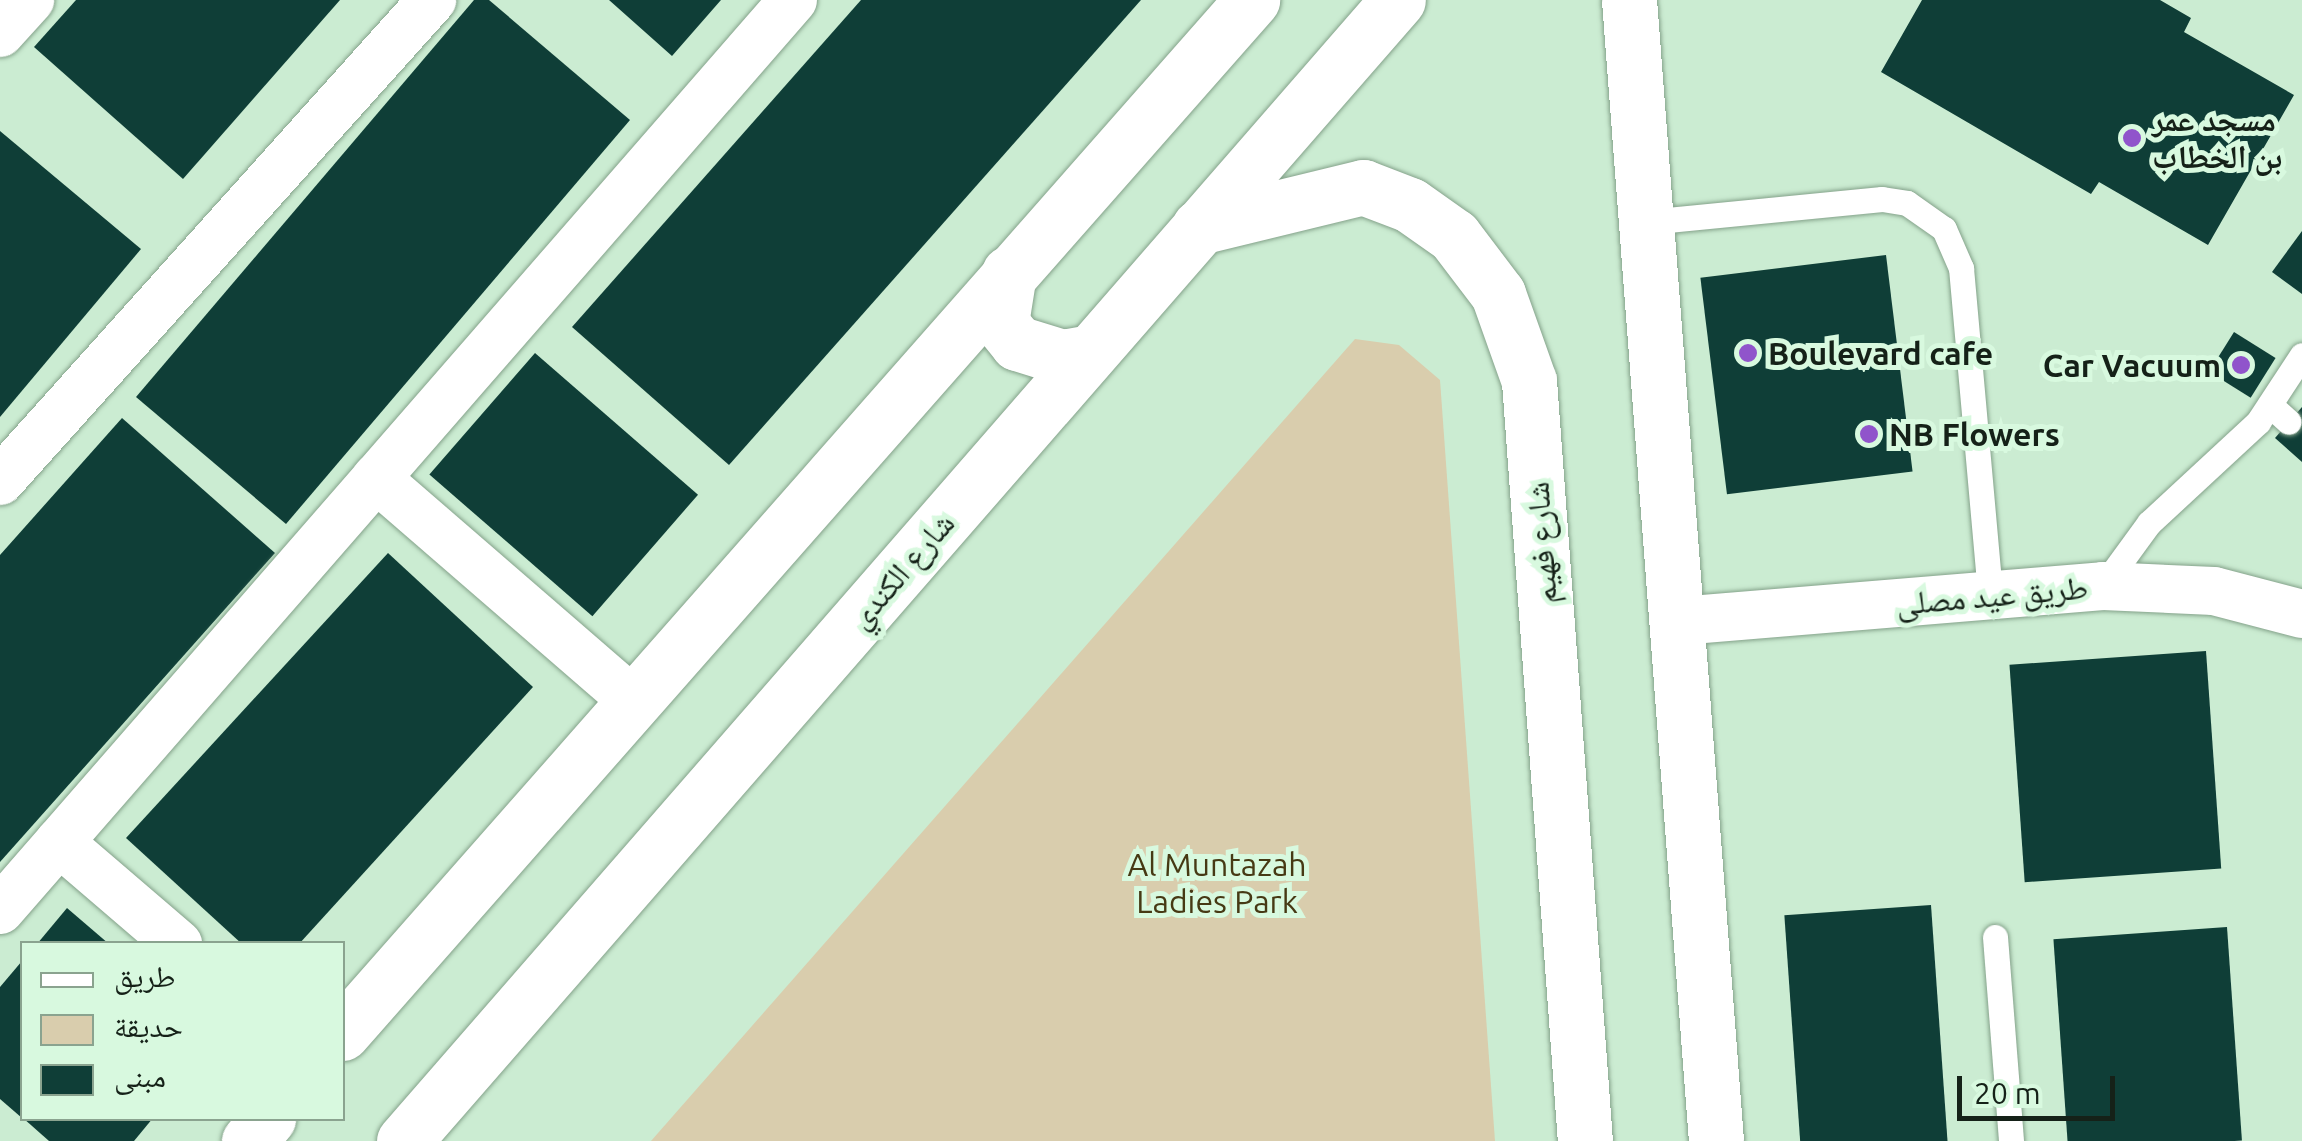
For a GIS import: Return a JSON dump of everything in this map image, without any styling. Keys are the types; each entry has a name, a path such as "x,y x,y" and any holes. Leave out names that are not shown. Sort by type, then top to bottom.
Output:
{"street":[{"path":"0,33 30,0"},
{"path":"0,481 432,0"},
{"path":"0,910 793,0"},
{"path":"345,1030 1252,0"},
{"name":"شارع الكندي","path":"404,1141 1398,0"},
{"path":"1629,0 1716,1141"},
{"name":"شارع فهيم","path":"1200,227 1363,188 1410,205 1454,236 1498,294 1529,381 1585,1141"},
{"path":"1008,273 1000,323 1017,343 1062,357 1090,352"},
{"path":"376,478 634,702"},
{"name":"طريق عيد مصلى","path":"1678,621 2102,586 2214,590 2302,614"},
{"path":"59,842 174,941"},
{"path":"249,1141 266,1121"}],"lane":[{"path":"1646,222 1882,198 1907,203 1944,230 1961,268 1990,596"},
{"path":"2102,586 2138,535 2280,413 2302,355"},
{"path":"1994,937 2011,1141"}],"green space":[{"name":"Al Muntazah Ladies Park","path":"1355,339 1399,345 1440,380 1495,1141 651,1141"}],"building":[{"path":"76,0 340,0 183,179 34,47"},
{"path":"474,0 489,0 630,120 286,524 136,397"},
{"path":"609,0 721,0 672,56"},
{"path":"861,0 1141,0 729,465 572,327"},
{"name":"مسجد عمر بن الخطاب","path":"1922,0 2160,0 2191,18 2184,32 2294,95 2208,245 2099,182 2091,194 1881,72"},
{"path":"0,131 141,249 0,417"},
{"path":"2302,231 2302,294 2272,272"},
{"path":"1886,255 1913,471 1727,494 1700,278"},
{"name":"Car Vacuum","path":"2234,332 2276,358 2251,398 2209,372"},
{"path":"535,353 698,495 592,616 429,475"},
{"path":"2302,407 2302,462 2275,438"},
{"path":"122,418 275,553 0,862 0,555"},
{"path":"388,553 533,687 302,941 239,941 126,838"},
{"path":"2206,651 2221,868 2025,882 2009,665"},
{"path":"1931,905 1948,1141 1800,1141 1784,915"},
{"path":"67,908 106,941 40,941"},
{"path":"2227,927 2242,1140 2068,1141 2053,939"},
{"path":"20,963 20,1116 0,1099 0,987"},
{"path":"26,1121 151,1121 134,1141 49,1141"}],"place":[{"name":"مسجد عمر بن الخطاب","path":"2132,138"},
{"name":"Boulevard cafe","path":"1748,353"},
{"name":"Car Vacuum","path":"2241,365"},
{"name":"NB Flowers","path":"1869,434"}]}
